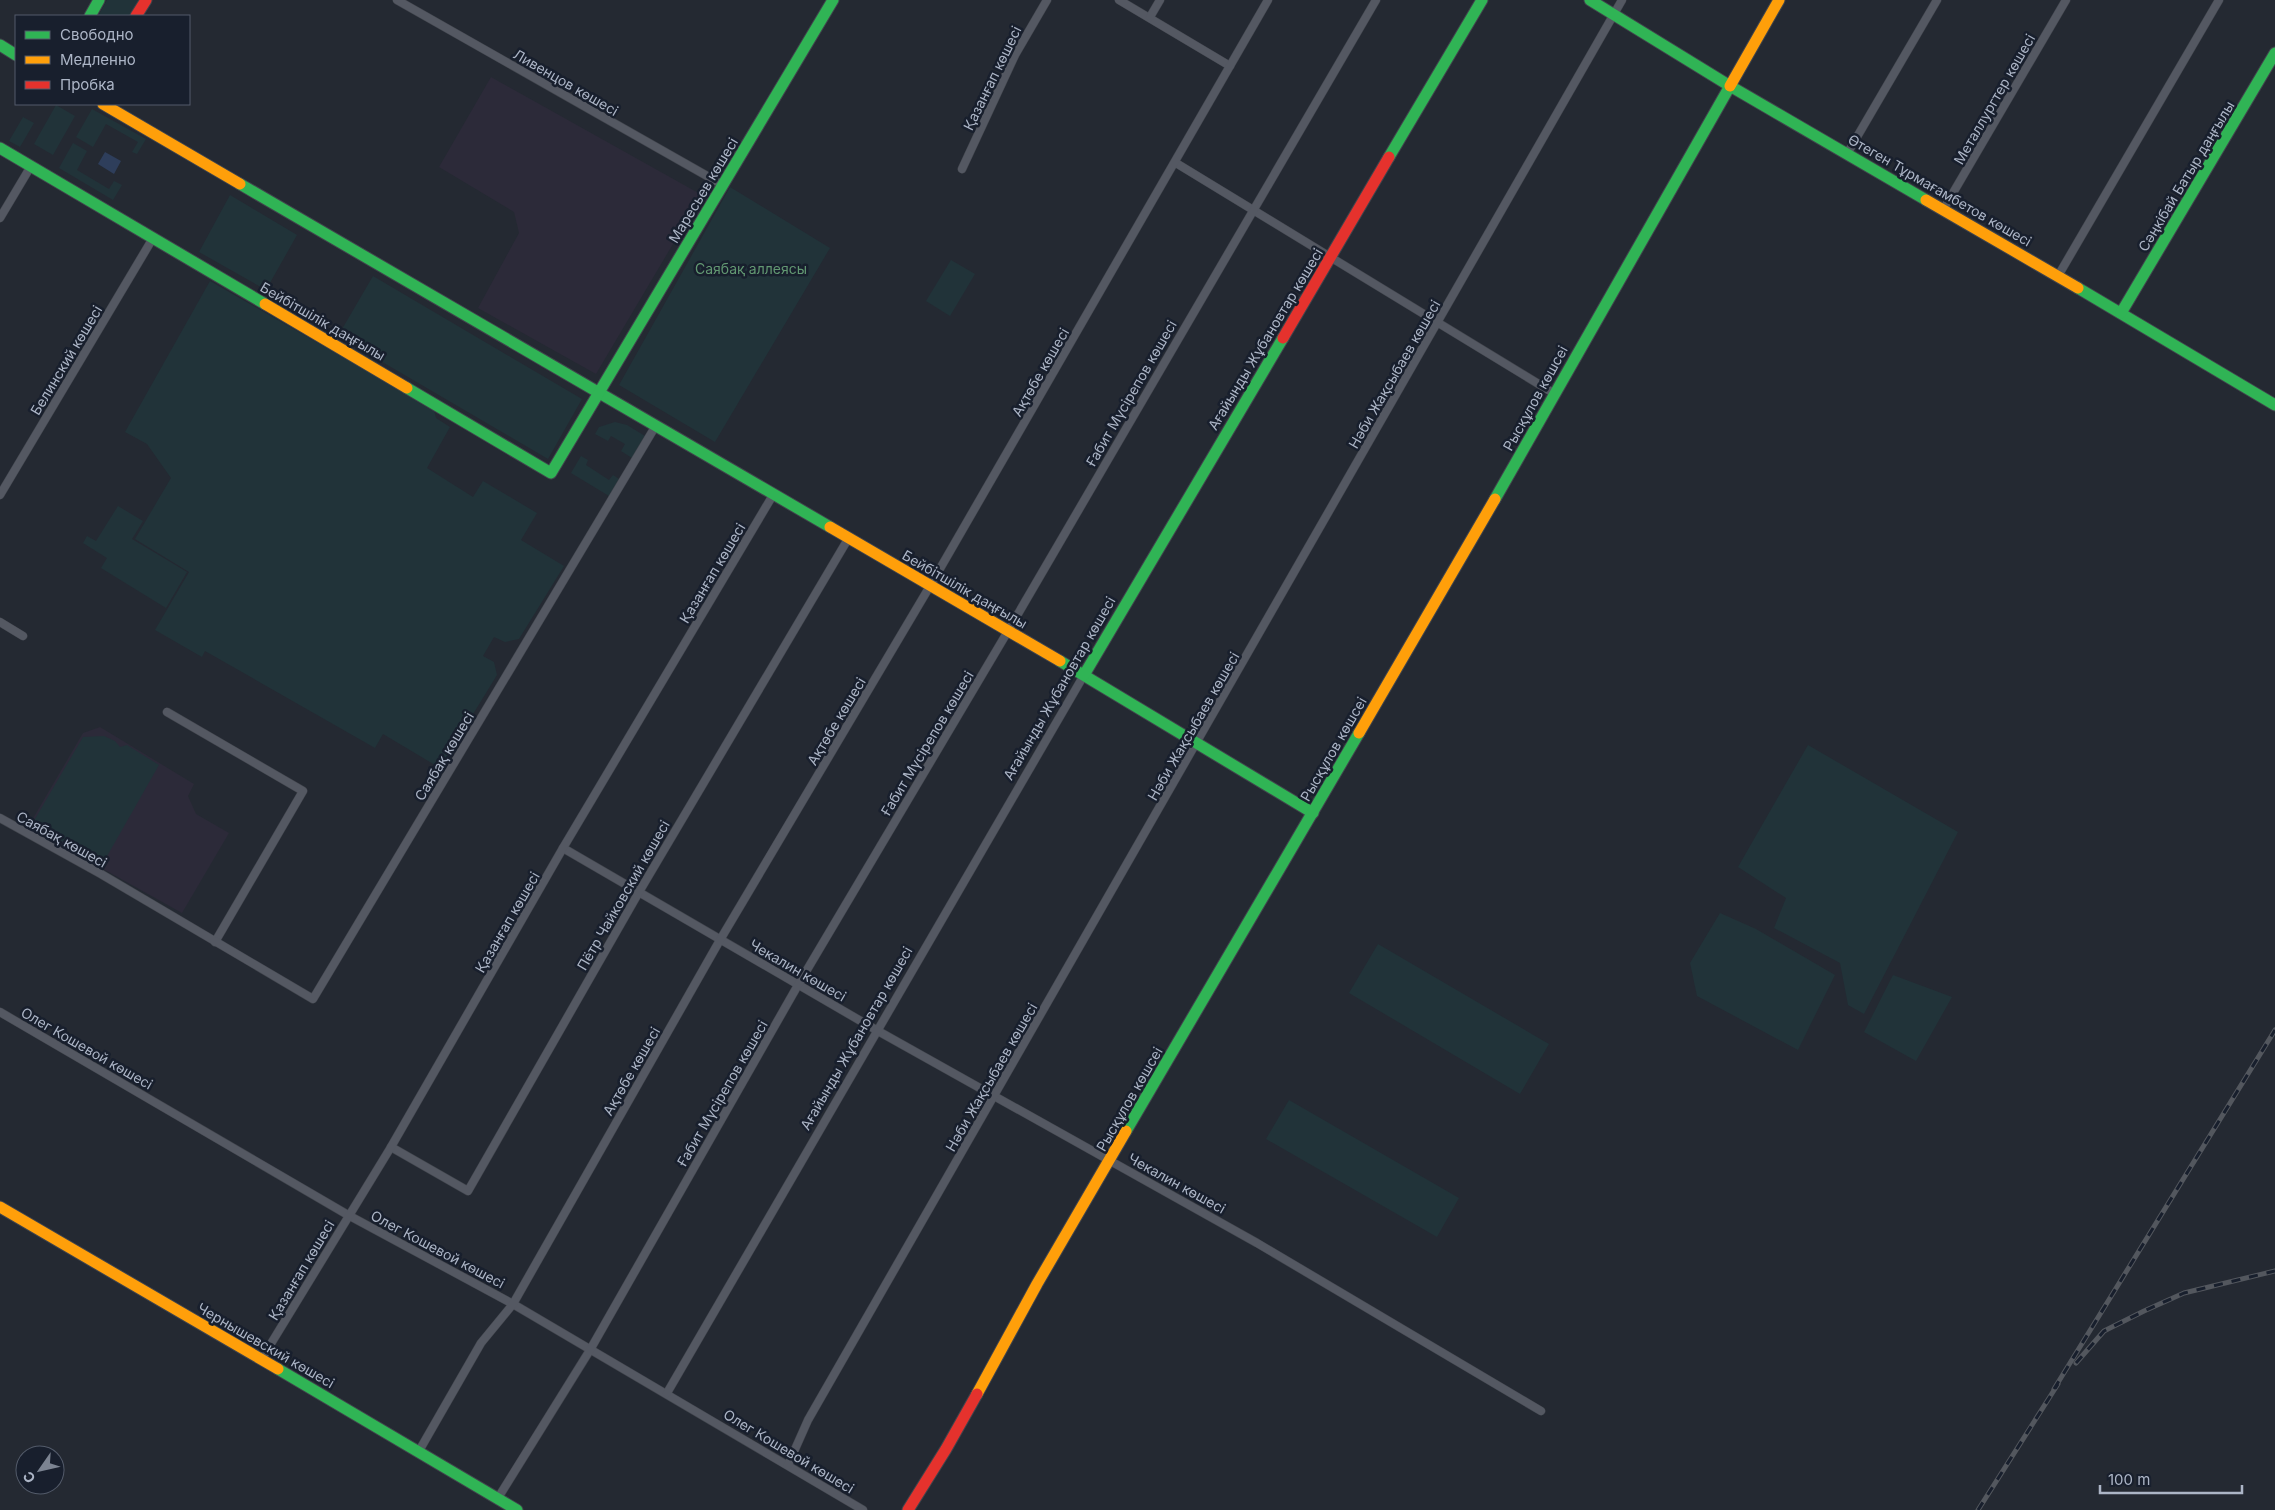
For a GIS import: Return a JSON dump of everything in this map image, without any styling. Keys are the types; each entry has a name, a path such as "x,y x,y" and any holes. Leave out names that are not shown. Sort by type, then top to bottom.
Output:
{"street":[{"path":"91,15 100,0"},
{"path":"137,15 146,0"},
{"name":"Ливенцов көшесі","path":"397,0 723,185"},
{"name":"Маресьев көшесі","path":"599,395 832,0"},
{"name":"Қазанғап көшесі","path":"962,169 1015,55 1047,0"},
{"path":"1119,0 1230,66"},
{"path":"1150,17 1160,0"},
{"name":"Ақтөбе көшесі","path":"419,1451 480,1343 513,1304 720,940 930,586 1176,163 1268,0"},
{"name":"Ғабит Мүсірепов көшесі","path":"498,1498 590,1350 798,985 1008,631 1252,209 1376,0"},
{"name":"Ағайынды Жұбановтар көшесі","path":"666,1393 1084,675 1482,0"},
{"name":"Өтеген Тұрмағамбетов көшесі","path":"1590,0 1730,86 2121,312 2275,405"},
{"name":"Нәби Жақсыбаев көшесі","path":"788,1465 808,1420 1198,744 1622,0"},
{"name":"Рысқұлов көшсеі","path":"908,1510 946,1449 1037,1284 1111,1161 1555,394 1779,0"},
{"path":"1847,154 1937,0"},
{"name":"Металлургтер көшесі","path":"1943,210 2066,0"},
{"path":"2058,276 2219,0"},
{"path":"0,45 15,54"},
{"name":"Сәңкібай Батыр даңғылы","path":"2121,312 2275,53"},
{"name":"Бейбітшілік даңғылы","path":"104,105 599,395 1084,675 1313,813"},
{"name":"Бейбітшілік даңғылы","path":"0,148 551,473 599,395"},
{"path":"1176,163 1555,394"},
{"path":"0,218 31,166"},
{"name":"Белинский көшесі","path":"0,495 153,238"},
{"name":"Саябақ көшесі","path":"0,818 101,874 313,1000 655,427"},
{"name":"Қазанғап көшесі","path":"261,1360 348,1215 392,1147 563,848 773,495"},
{"name":"Пётр Чайковский көшесі","path":"392,1147 468,1191 639,892 848,539"},
{"path":"0,622 23,636"},
{"path":"167,712 303,792 215,942"},
{"name":"Чекалин көшесі","path":"563,848 878,1031 1257,1243 1541,1411"},
{"name":"Олег Кошевой көшесі","path":"0,1012 348,1215 513,1304 864,1510"},
{"name":"Чернышевский көшесі","path":"0,1207 517,1510"}],"shaded area":[{"path":"491,77 702,195 596,374 478,308 519,233 514,212 439,167"},
{"path":"100,727 194,784 188,796 196,814 229,833 182,913 28,827 83,733"}],"green space":[{"path":"107,0 139,0 131,15 99,15"},
{"path":"56,105 75,116 53,155 34,144"},
{"path":"92,109 146,139 137,154 132,152 138,142 106,124 93,147 76,137"},
{"path":"23,117 34,123 20,147 9,141"},
{"path":"73,143 87,151 77,170 109,189 114,181 122,185 113,200 59,168"},
{"name":"Саябақ аллеясы","path":"730,187 830,248 715,442 619,385"},
{"path":"230,195 297,235 266,290 199,252"},
{"path":"951,260 975,274 950,316 926,301"},
{"path":"373,276 582,399 548,459 338,336"},
{"path":"210,281 434,410 436,418 450,427 427,468 473,497 483,481 537,513 521,540 564,566 519,639 505,642 494,637 483,656 494,662 497,675 440,768 383,734 375,748 205,651 202,657 155,630 189,572 135,539 171,478 147,444 125,432"},
{"path":"615,422 627,425 645,436 632,458 621,451 625,444 611,436 608,441 595,434 599,427"},
{"path":"581,456 588,460 586,465 609,480 613,475 619,479 609,496 571,473"},
{"path":"118,506 143,521 132,539 187,572 166,608 101,568 107,558 83,543 87,536 96,541"},
{"path":"104,736 115,741 120,747 127,745 159,765 102,865 32,824 83,737"},
{"path":"1808,745 1958,832 1864,1014 1848,1005 1840,963 1774,928 1786,898 1738,867"},
{"path":"1720,913 1756,929 1835,975 1798,1050 1697,996 1690,963"},
{"path":"1378,944 1549,1044 1520,1094 1349,993"},
{"path":"1893,975 1952,997 1916,1061 1864,1032"},
{"path":"1289,1100 1459,1198 1437,1237 1266,1139"}],"water":[{"path":"105,152 121,161 114,174 98,164"}],"railway":[{"path":"2054,1389 2275,1030"},
{"path":"2076,1363 2104,1331 2144,1311 2184,1293 2275,1271"},
{"path":"1978,1510 2058,1384"}],"traffic: fast":[{"path":"91,15 99,0"},
{"path":"407,388 551,473 833,0"},
{"path":"1389,157 1482,0"},
{"path":"1590,0 1730,86 1926,200"},
{"path":"0,45 15,54"},
{"path":"2121,313 2275,53"},
{"path":"1495,499 1730,86"},
{"path":"0,148 265,304"},
{"path":"240,184 830,527"},
{"path":"2078,288 2275,405"},
{"path":"1084,675 1283,338"},
{"path":"1060,661 1313,813"},
{"path":"1126,1131 1359,733"},
{"path":"278,1369 517,1510"}],"traffic: slow":[{"path":"1730,86 1779,0"},
{"path":"105,105 240,184"},
{"path":"1926,200 2078,288"},
{"path":"265,304 407,388"},
{"path":"1359,733 1495,499"},
{"path":"830,527 1060,661"},
{"path":"977,1394 1037,1284 1126,1131"},
{"path":"0,1207 278,1369"}],"traffic: jam":[{"path":"137,15 146,0"},
{"path":"1283,338 1389,157"},
{"path":"908,1510 977,1394"}]}
